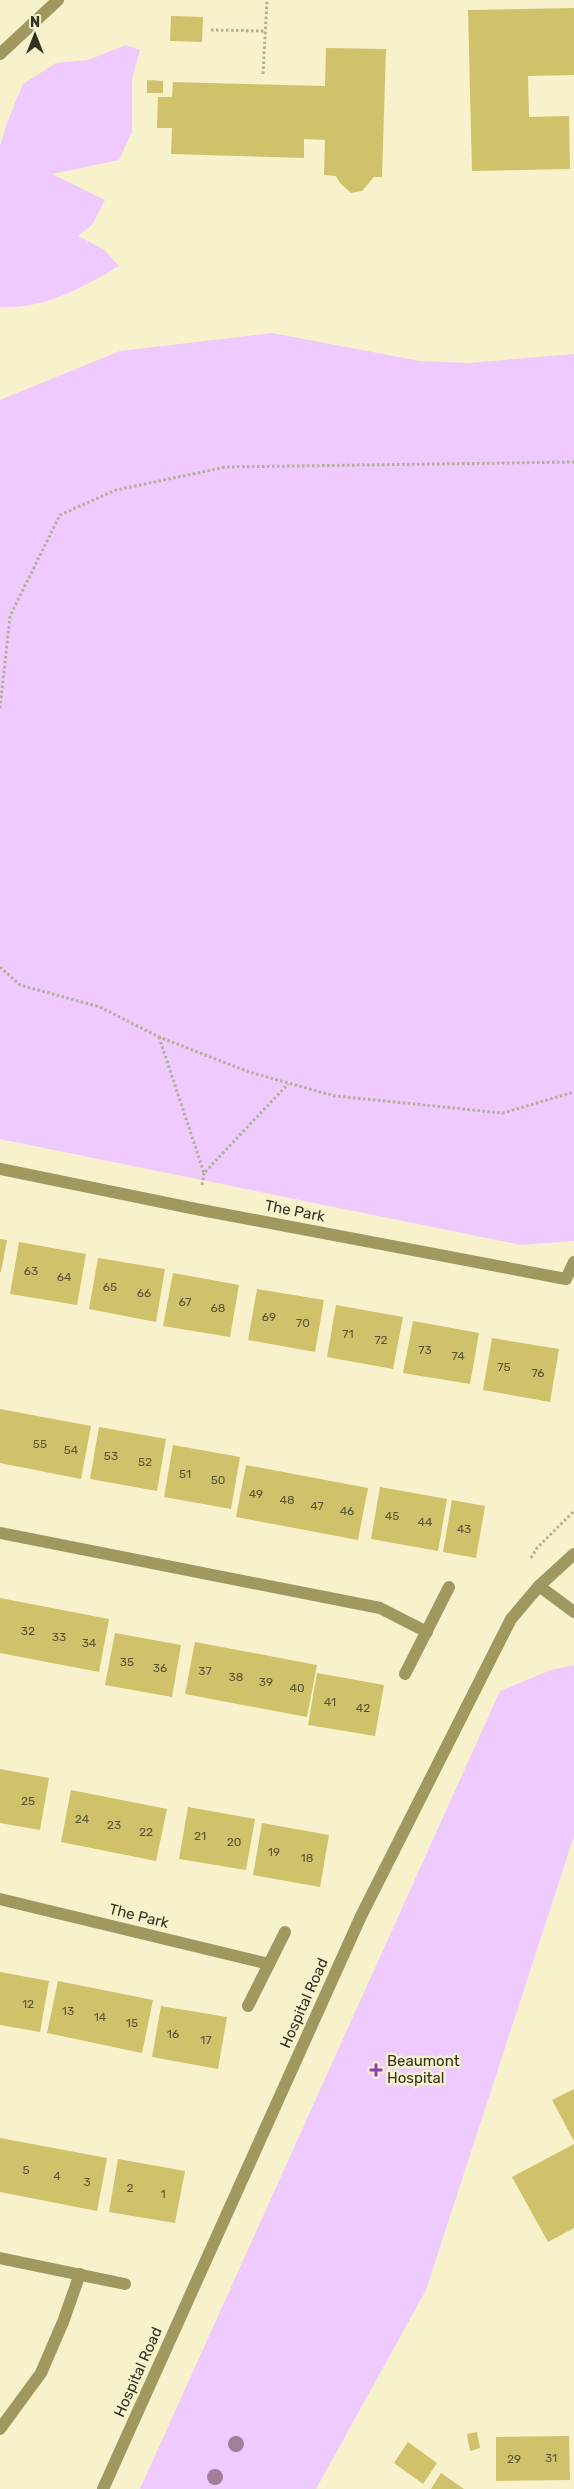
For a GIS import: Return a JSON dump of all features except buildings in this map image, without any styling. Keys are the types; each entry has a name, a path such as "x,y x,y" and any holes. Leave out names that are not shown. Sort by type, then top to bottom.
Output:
{"street":[{"path":"0,54 58,0"},
{"name":"The Park","path":"0,1169 196,1209 566,1279 574,1262"},
{"path":"0,1533 380,1608 426,1632"},
{"name":"Hospital Road","path":"103,2489 361,1916 511,1619 539,1586 574,1554"},
{"path":"539,1586 574,1612"},
{"path":"405,1674 450,1587"},
{"name":"The Park","path":"0,1899 270,1964"},
{"path":"248,2006 285,1932"},
{"path":"0,2258 125,2284"},
{"path":"0,2430 40,2374 63,2322 80,2274"}],"path":[{"path":"263,74 267,0"},
{"path":"211,30 265,31"},
{"path":"0,708 5,676 10,616 60,515 116,490 226,467 574,462"},
{"path":"0,678 5,676"},
{"path":"0,967 20,985 100,1007 159,1037 288,1084 335,1096 503,1113 574,1092"},
{"path":"159,1037 204,1173 288,1084"}],"shaded area":[{"path":"126,45 140,50 132,79 132,132 119,160 52,174 105,200 92,225 78,236 103,249 119,266 92,282 62,296 31,305 0,307 0,146 23,84 56,63 88,60"},
{"path":"272,333 420,361 468,363 574,354 574,1241 521,1245 0,1139 0,400 120,351"},
{"path":"574,1665 574,1836 426,2290 316,2489 140,2489 500,1691 551,1670"}],"place":[{"name":"Beaumont Hospital","path":"376,2070"}]}
